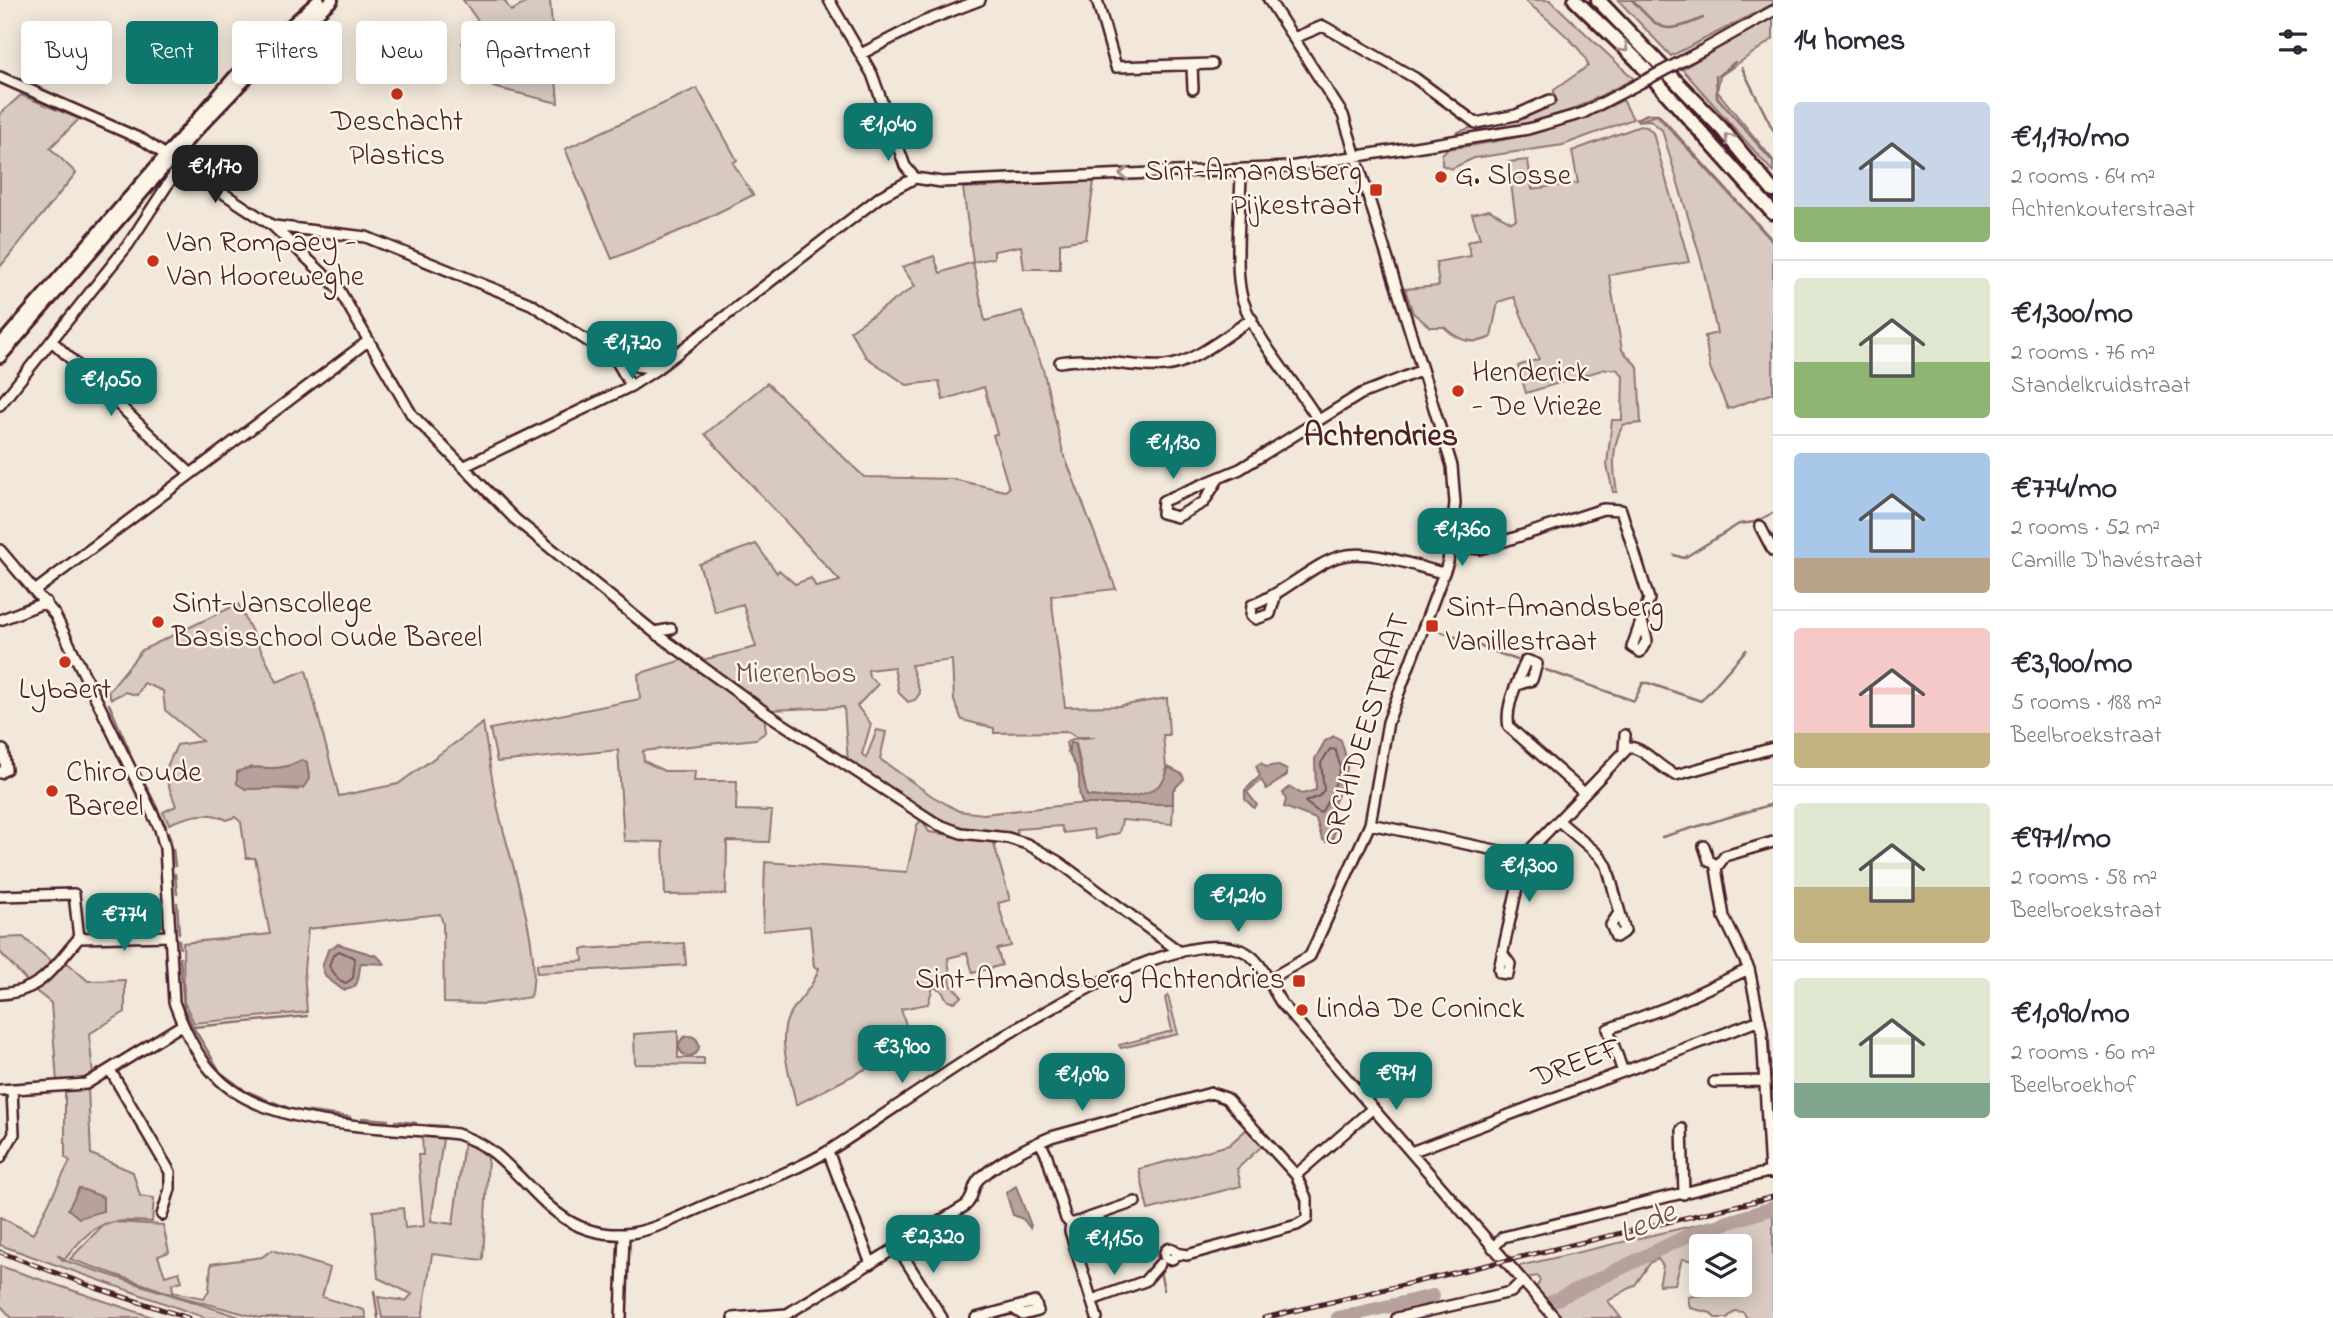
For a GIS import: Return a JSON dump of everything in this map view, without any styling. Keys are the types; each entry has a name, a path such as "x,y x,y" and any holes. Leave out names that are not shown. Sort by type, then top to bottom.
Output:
{"highway":[{"path":"1575,0 1637,60 1773,213"},
{"path":"1598,0 1722,129 1773,191"}],"main road":[{"path":"0,357 173,159 236,75 320,0"},
{"path":"0,345 259,65 332,0"}],"street":[{"path":"830,0 862,54 905,166 915,178"},
{"path":"862,54 923,22 980,0"},
{"path":"1097,0 1116,67 1212,64"},
{"name":"ORCHIDEESTRAAT","path":"1268,980 1304,962 1312,954 1370,824 1388,722 1443,573 1451,546 1455,503 1452,466 1343,115 1269,0"},
{"path":"465,466 631,386 657,369 851,216 915,178 942,182 1241,171 1358,159 1528,129 1583,113 1773,11"},
{"path":"1294,38 1323,26 1415,78 1476,123 1516,115 1550,100"},
{"path":"1192,66 1193,89"},
{"path":"0,77 143,140 272,226 297,246 338,288 412,415 549,548 654,632 766,713 937,824 966,834 1008,838 1027,844 1059,862 1180,952"},
{"path":"0,405 128,245 156,202 173,159"},
{"path":"1241,171 1240,279 1243,299 1252,319 1318,420"},
{"path":"272,226 366,237 531,304 615,359 635,366 657,369"},
{"path":"297,246 304,230"},
{"path":"1060,362 1079,358 1165,366 1186,359 1252,319"},
{"path":"52,341 191,474"},
{"path":"36,590 368,341"},
{"path":"615,359 631,386"},
{"path":"1218,479 1204,502 1177,517 1162,513 1163,501 1218,479 1361,394 1420,370"},
{"path":"1451,546 1480,549 1604,509 1621,510 1649,599 1642,622"},
{"path":"1760,526 1773,551"},
{"path":"0,550 46,602 66,636 160,829 165,848 174,1002 182,1025 215,1075 246,1098 301,1118 457,1134 478,1142 495,1154 557,1216 584,1227 624,1234 671,1220 828,1152 1078,993 1148,962 1180,952 1210,948 1241,950 1256,961 1283,1005 1555,1318"},
{"path":"1275,597 1340,556 1361,554 1443,573"},
{"path":"0,620 46,602"},
{"path":"654,632 671,629"},
{"path":"1517,685 1506,717 1509,727 1583,792"},
{"path":"1625,735 1626,748"},
{"path":"1502,953 1524,856 1560,822 1583,792 1626,748 1639,748 1662,768 1676,775 1773,748"},
{"path":"0,752 3,750 6,769 0,773"},
{"path":"1560,822 1599,855 1607,866 1619,913"},
{"path":"1370,824 1524,856"},
{"path":"1717,865 1725,856 1773,842"},
{"path":"1704,846 1709,861 1717,865"},
{"path":"1493,1248 1503,1237 1772,1173 1760,1020 1749,968 1726,923 1717,865"},
{"path":"0,896 74,894 79,938"},
{"path":"0,994 20,993 34,986 79,938 170,936"},
{"path":"1623,1072 1608,1029 1668,1007 1749,968"},
{"name":"DREEF","path":"1411,1153 1760,1020"},
{"path":"0,1090 76,1086 110,1070 182,1025"},
{"path":"110,1070 170,1172 170,1189 162,1215"},
{"path":"1714,1082 1764,1081"},
{"path":"0,1158 14,1135 12,1089"},
{"path":"733,1318 787,1314 898,1248 972,1199 980,1178 1040,1142 1211,1093 1220,1094 1296,1175 1307,1200 1307,1219 1297,1226 1187,1255 1175,1253"},
{"path":"1296,1175 1373,1108"},
{"path":"1682,1129 1684,1194"},
{"path":"1040,1142 1048,1156 1066,1219 1071,1224"},
{"path":"828,1152 871,1264"},
{"path":"1071,1224 1135,1202"},
{"path":"1071,1224 1070,1231 1097,1318"},
{"path":"621,1318 624,1234"},
{"path":"898,1248 942,1318"},
{"path":"1092,1300 1145,1281 1159,1266"},
{"path":"1396,1318 1511,1292 1521,1282"},
{"path":"976,1318 1013,1308"}],"green space":[{"path":"463,0 504,0 511,11 531,0 550,0 552,21 478,21"},
{"path":"1524,0 1550,0 1634,79 1572,110 1513,128 1459,137 1458,132 1553,101 1554,90 1588,66 1580,50"},
{"path":"1618,0 1773,0 1773,4 1671,56"},
{"path":"1773,17 1773,39 1720,76 1717,91 1773,160 1773,172 1682,69"},
{"path":"491,84 557,84 558,103 493,87"},
{"path":"697,88 737,160 733,163 753,195 689,227 612,259 565,149"},
{"path":"21,95 79,119 50,148 76,173 0,267 0,114"},
{"path":"1623,100 1633,119 1563,145 1474,158 1451,169 1442,165 1442,154 1448,149 1494,142 1559,126"},
{"path":"1657,115 1773,242 1773,393 1728,409 1710,368 1705,336 1717,333 1702,263 1662,130 1650,120 1637,121"},
{"path":"1640,126 1647,127 1653,133 1689,262 1609,275 1622,350 1638,367 1641,423 1623,425 1619,433 1614,458 1617,492 1613,492 1607,465 1612,420 1622,420 1623,375 1616,369 1605,369 1526,393 1518,366 1539,359 1514,297 1498,302 1491,337 1472,341 1454,335 1444,327 1430,327 1413,313 1405,289 1439,286 1436,262 1471,256 1467,242 1480,238 1472,214 1489,210 1511,222 1516,220 1508,162 1528,160 1532,189 1578,183 1572,151"},
{"path":"1094,181 1086,239 1060,243 1060,269 1024,269 1021,246 994,251 994,258 973,262 963,188"},
{"name":"Mierenbos","path":"934,256 940,273 973,262 985,321 1022,311 1043,369 1063,452 1116,589 1051,596 1065,707 1119,706 1167,698 1169,735 1163,735 1167,778 1160,786 1141,795 1119,798 1087,796 1076,743 1068,747 1068,753 1066,743 1072,739 1095,737 1076,737 1068,732 994,733 994,728 962,720 954,701 952,660 911,665 920,693 915,700 908,702 899,693 894,667 868,670 869,677 878,684 857,706 871,724 862,754 866,758 877,730 886,732 880,759 932,796 959,811 983,814 1076,804 1173,804 1172,824 1122,820 1119,833 1096,839 1093,829 1064,833 1061,826 1017,829 1018,838 995,835 994,830 969,830 953,826 848,763 844,707 769,710 698,661 756,647 743,604 715,612 699,564 756,544 777,573 779,570 795,584 811,578 816,587 840,581 705,434 767,383 864,477 952,479 1005,491 1009,488 993,435 997,434 984,387 943,400 939,381 907,385 866,357 850,331 915,286 902,267"},
{"path":"238,604 277,682 306,670 339,796 398,784 483,723 497,802 529,933 533,958 530,997 485,1004 444,1003 443,924 440,914 308,929 304,970 307,1012 194,1023 184,1002 183,943 270,934 255,858 246,858 241,822 235,817 227,820 205,815 169,824 163,812 176,806 164,773 177,745 202,741 165,710 163,691 144,683 137,695 125,692 111,699 108,692 142,650","holes":["302,760 309,774 298,790 263,787 246,789 250,767 279,770"]},
{"path":"685,659 764,713 766,732 756,739 643,751 644,761 664,771 695,771 694,781 737,781 736,810 772,811 769,842 727,841 726,894 665,895 663,842 624,841 618,750 497,762 490,729 640,699 638,674"},
{"path":"922,819 929,832 993,841 1010,900 998,903 1011,946 997,949 1002,965 973,973 967,953 948,958 951,985 962,996 955,1002 948,1001 941,990 933,987 928,1004 901,1009 912,1045 796,1105 786,1059 784,1034 790,1014 819,968 814,967 810,926 763,931 765,862 907,872 917,825"},
{"path":"23,937 58,967 64,960 88,981 125,980 125,1012 89,1034 94,1085 88,1088 91,1154 133,1172 140,1196 154,1198 152,1222 123,1221 102,1225 85,1237 65,1259 57,1255 63,1260 243,1318 206,1318 0,1245 0,1217 33,1234 70,1161 65,1157 65,1082 57,1082 51,1003 37,992 0,952 0,938"},
{"path":"684,943 686,965 537,973 537,964 583,961 582,949"},
{"path":"1168,996 1178,1034 1121,1048 1119,1045 1172,1031 1165,998"},
{"path":"678,1031 678,1058 704,1058 704,1065 635,1064 634,1034"},
{"path":"1248,1128 1263,1145 1237,1169 1241,1186 1148,1210 1139,1169 1229,1145"},
{"path":"422,1136 443,1139 431,1221 453,1224 464,1142 488,1157 483,1260 432,1254 422,1318 382,1318 378,1297 406,1301 412,1294 378,1278 373,1211 403,1208 405,1228 424,1226 418,1155 423,1155"},
{"path":"1773,1207 1773,1318 1747,1318 1743,1312 1735,1311 1727,1318 1715,1318 1711,1313 1690,1308 1688,1297 1752,1297 1752,1234 1689,1234 1689,1260 1682,1259 1675,1284 1659,1285 1663,1266 1658,1259 1651,1262 1635,1285 1608,1301 1621,1318 1561,1318 1535,1290 1540,1281 1538,1276 1524,1278 1515,1267"},
{"path":"114,1222 163,1225 169,1252 158,1256 165,1276 179,1272 182,1281 172,1284 173,1292 204,1298 209,1290 211,1264 262,1257 272,1250 330,1268 322,1297 364,1310 366,1318 260,1318 178,1296 70,1259 104,1224"},
{"path":"0,1266 155,1318 12,1318 0,1305"}],"water":[{"path":"1334,736 1341,740 1347,767 1331,810 1335,827 1333,839 1326,842 1322,839 1316,819 1284,807 1286,800 1283,793 1290,787 1302,794 1316,790 1315,759 1325,741"},
{"path":"1070,743 1075,743 1087,796 1111,798 1148,792 1165,778 1168,767 1182,774 1184,779 1173,790 1173,804 1083,804 1079,793 1078,771 1069,753"},
{"path":"302,760 307,762 309,779 303,788 246,789 237,784 237,772 245,769 283,767"},
{"path":"1261,763 1266,767 1277,765 1287,770 1287,775 1267,789 1261,780 1247,792 1257,805 1254,808 1245,799 1245,790 1260,776 1256,766"},
{"path":"338,944 377,956 385,964 361,963 356,984 343,990 326,977 322,967 328,950"},
{"path":"689,1036 696,1039 699,1046 696,1053 689,1056 682,1053 679,1046 682,1039"},
{"path":"1016,1186 1030,1228 1023,1219 1013,1215 1006,1193"},
{"path":"79,1188 103,1197 103,1211 79,1218 68,1209"}],"waterway":[{"path":"1632,0 1663,27 1679,27 1703,18"},
{"path":"1719,76 1735,62"},
{"path":"1742,68 1773,130"},
{"path":"1716,76 1717,97 1773,162"},
{"path":"1636,119 1648,114 1658,114 1773,241"},
{"path":"1674,555 1684,558 1739,524 1755,522 1773,513"},
{"path":"1436,630 1517,660"},
{"path":"1546,670 1634,701 1643,683 1701,701 1746,650"},
{"path":"109,704 130,752"},
{"path":"137,767 166,826"},
{"path":"1662,837 1773,804"},
{"path":"168,832 171,841"},
{"path":"173,849 175,866"},
{"path":"175,874 177,894"},
{"path":"177,903 179,933"},
{"path":"179,940 180,948"},
{"path":"180,958 184,1008 193,1027 307,1016"},
{"path":"193,1027 219,1070"},
{"path":"1769,1040 1770,1066"},
{"path":"1770,1070 1771,1079"},
{"path":"224,1075 243,1089"},
{"path":"1771,1088 1772,1101"},
{"path":"249,1092 267,1100"},
{"path":"273,1102 286,1107"},
{"path":"1772,1110 1772,1115"},
{"path":"302,1111 350,1117"},
{"path":"362,1118 388,1120"},
{"path":"395,1121 416,1123"},
{"path":"1772,1122 1773,1141"},
{"path":"429,1125 445,1126"},
{"name":"Lede","path":"1551,1302 1691,1234 1773,1208"},
{"path":"1153,1236 1158,1261"},
{"path":"1160,1271 1164,1290"},
{"path":"374,1291 378,1318"},
{"path":"1338,1318 1433,1296"}],"railway":[{"path":"1264,1318 1773,1197"},
{"path":"0,1252 96,1288 188,1318"}],"place":[{"name":"Deschacht Plastics","path":"397,94"},
{"name":"G. Slosse","path":"1441,177"},
{"name":"Sint-Amandsberg Pijkestraat","path":"1376,190"},
{"name":"Van Rompaey - Van Hooreweghe","path":"153,261"},
{"name":"Henderick - De Vrieze","path":"1458,391"},
{"name":"Sint-Janscollege Basisschool Oude Bareel","path":"158,622"},
{"name":"Sint-Amandsberg Vanillestraat","path":"1432,626"},
{"name":"Lybaert","path":"65,662"},
{"name":"Chiro Oude Bareel","path":"52,791"},
{"name":"Sint-Amandsberg Achtendries","path":"1299,981"},
{"name":"Linda De Coninck","path":"1302,1010"}],"district":[{"name":"Achtendries","path":"1381,437"}]}
